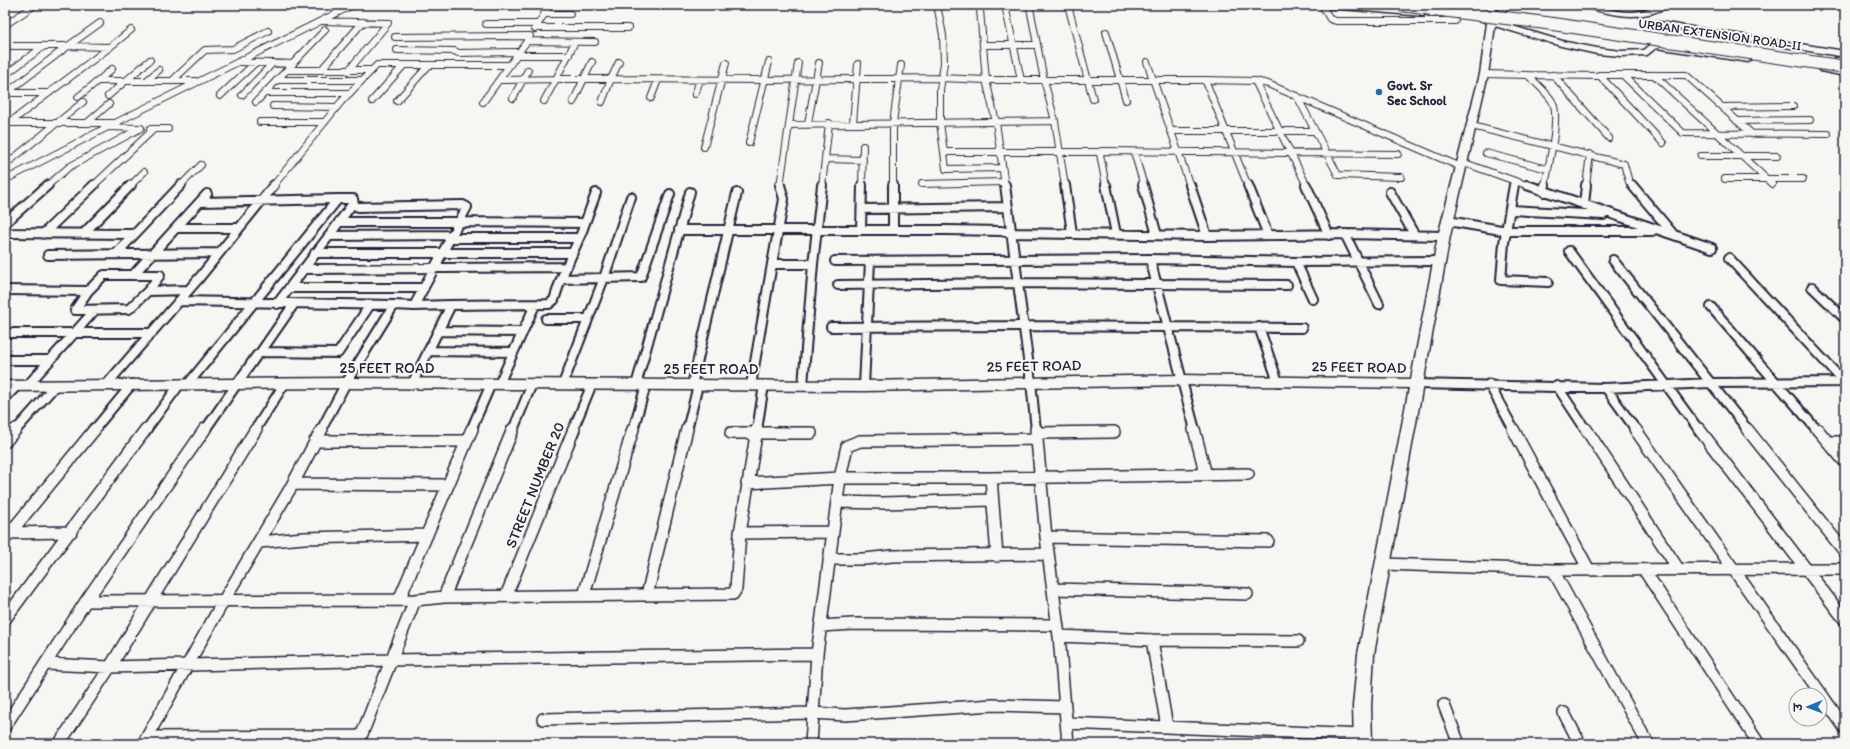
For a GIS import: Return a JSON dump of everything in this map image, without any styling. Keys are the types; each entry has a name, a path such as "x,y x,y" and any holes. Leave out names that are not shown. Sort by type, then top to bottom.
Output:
{"highway":[{"name":"URBAN EXTENSION ROAD-II","path":"1400,5 1843,63"},
{"name":"URBAN EXTENSION ROAD-II","path":"1448,11 1549,17 1843,63"}],"street":[{"path":"5,25 35,5"},
{"path":"5,180 198,81 353,5"},
{"path":"483,102 528,39 550,5"},
{"path":"1066,723 1167,727 1363,740 1362,706 1366,654 1444,236 1484,74 1491,22 1507,5"},
{"path":"1585,5 1640,18 1769,43 1843,63"},
{"path":"1640,18 1666,5"},
{"path":"1322,7 1448,11 1491,22 1531,35 1590,50 1615,54 1647,52 1654,45 1654,34 1640,18"},
{"path":"1322,7 1330,19 1336,21 1455,21 1448,11"},
{"path":"1030,8 1036,45 1055,121 1072,233"},
{"path":"1069,9 1093,99"},
{"path":"938,10 943,35 944,63 941,78 940,124 946,169 1002,168"},
{"path":"980,10 986,80 996,122 1006,207 1015,259 1031,382 1046,537 1058,631 1068,744"},
{"path":"1006,10 1021,80"},
{"path":"544,14 570,14"},
{"path":"321,21 388,23 348,70"},
{"path":"321,70 363,22"},
{"path":"6,93 100,23"},
{"path":"486,24 628,28"},
{"path":"6,124 131,30"},
{"path":"256,102 325,30"},
{"path":"233,48 268,31"},
{"path":"372,101 411,59 433,32"},
{"path":"1106,32 1126,100"},
{"path":"395,37 528,39 595,42"},
{"path":"544,102 575,42"},
{"path":"983,45 1036,45"},
{"path":"1654,45 1843,63"},
{"path":"5,46 110,47"},
{"path":"5,75 44,46"},
{"path":"172,81 205,50 267,47"},
{"path":"397,50 411,59 429,65 510,65"},
{"path":"106,385 152,333 240,228 337,107 377,65 455,51 458,53 569,55"},
{"path":"108,96 150,60"},
{"path":"237,62 293,64"},
{"path":"573,102 592,62"},
{"path":"602,102 619,62"},
{"path":"749,143 769,62"},
{"path":"1147,62 1207,236"},
{"path":"220,96 255,63"},
{"path":"242,95 273,63"},
{"path":"704,147 726,63"},
{"path":"86,601 415,600 444,597 732,594 736,589 740,533 756,433 757,385 772,264 777,230 784,199 780,186 798,63"},
{"path":"808,124 819,63"},
{"path":"853,123 858,64"},
{"path":"397,101 429,65"},
{"path":"893,230 893,123 901,65"},
{"path":"5,165 58,123 98,81 112,69"},
{"path":"146,81 159,70"},
{"path":"287,70 372,70"},
{"path":"513,98 528,70"},
{"path":"1484,74 1688,76 1752,134"},
{"path":"1528,75 1552,101 1554,106 1554,130 1544,192"},
{"path":"1553,75 1609,138"},
{"path":"1598,75 1602,77 1663,143"},
{"path":"1623,75 1681,132 1690,134 1828,134"},
{"path":"1654,75 1769,182"},
{"path":"499,80 816,80 941,78 986,80 1255,81 1268,84 1462,164 1712,248"},
{"path":"277,80 362,80"},
{"path":"651,98 658,80"},
{"path":"695,94 700,80"},
{"path":"1203,80 1206,82 1268,235"},
{"path":"98,81 198,81"},
{"path":"1255,81 1291,153 1329,235"},
{"path":"6,93 49,93"},
{"path":"265,93 350,93"},
{"path":"1296,96 1338,175 1401,177"},
{"path":"87,123 109,104"},
{"path":"273,106 337,107"},
{"path":"1722,106 1793,106"},
{"path":"1737,121 1810,120"},
{"path":"789,125 829,123 940,124 1055,121"},
{"path":"260,122 325,122"},
{"path":"6,124 116,123"},
{"path":"804,385 813,264 829,123"},
{"path":"1472,126 1590,154 1625,165 1629,182 1674,235"},
{"path":"108,127 168,129"},
{"path":"5,223 69,167 140,128"},
{"path":"42,234 154,129"},
{"path":"1170,131 1315,131"},
{"path":"861,230 863,146"},
{"path":"944,152 1000,151 1398,154"},
{"path":"1100,152 1116,234"},
{"path":"1134,152 1157,235"},
{"path":"1486,153 1548,169"},
{"path":"1584,205 1590,154"},
{"path":"1701,156 1777,156"},
{"path":"825,159 863,160"},
{"path":"116,254 201,165"},
{"path":"5,168 28,168"},
{"path":"83,234 144,172"},
{"path":"1725,179 1769,182 1803,179"},
{"path":"922,184 1004,182"},
{"path":"1515,182 1505,237 1501,280 1548,282"},
{"path":"584,595 641,385 679,230 690,192"},
{"path":"1390,192 1414,234"},
{"path":"179,301 254,304 414,306 535,305 551,303 554,300 565,267 579,238 596,193"},
{"path":"647,595 737,193"},
{"path":"133,275 207,194"},
{"path":"561,279 638,277 643,275 670,194"},
{"path":"563,384 604,278 631,197"},
{"path":"5,619 184,384 254,304 338,199"},
{"path":"200,202 353,199 355,206 358,207 465,206 466,207 414,306"},
{"path":"277,304 354,203"},
{"path":"862,209 1006,207"},
{"path":"1511,210 1617,216"},
{"path":"1448,221 1507,231 1660,231"},
{"path":"340,222 585,223"},
{"path":"176,228 240,228"},
{"path":"679,230 1001,231 1010,233 1207,236 1414,234 1444,236"},
{"path":"5,233 134,234"},
{"path":"1345,234 1379,304"},
{"path":"329,236 579,238"},
{"path":"1569,251 1665,384 1805,570 1845,620"},
{"path":"48,255 219,253"},
{"path":"315,253 572,253"},
{"path":"1729,258 1845,382"},
{"path":"835,261 1150,259 1296,262 1440,261"},
{"path":"1150,259 1166,326 1182,380 1206,475"},
{"path":"1613,260 1845,552"},
{"path":"864,386 870,261"},
{"path":"1296,262 1313,299"},
{"path":"772,264 813,264"},
{"path":"303,269 565,267"},
{"path":"160,275 148,291 129,309 74,310 88,291 104,276 160,275"},
{"path":"838,285 1018,283 1287,284"},
{"path":"1812,287 1845,319"},
{"path":"289,288 424,288"},
{"path":"6,290 88,291"},
{"path":"148,291 188,290"},
{"path":"5,726 86,601 236,384 260,353 294,304"},
{"path":"260,353 338,353 370,305"},
{"path":"394,305 346,383 293,484 224,600 145,741 360,740 415,600"},
{"path":"412,384 451,305"},
{"path":"399,600 467,441 495,384 513,352 535,305"},
{"path":"1711,307 1845,462"},
{"path":"5,398 16,386 50,360 95,310"},
{"path":"546,319 587,319"},
{"path":"831,327 1166,326 1302,328"},
{"path":"1258,327 1278,382"},
{"path":"438,331 522,332"},
{"path":"5,333 152,333"},
{"path":"428,352 513,352"},
{"path":"5,360 50,360"},
{"name":"25 FEET ROAD","path":"16,386 346,383 864,386 1182,380 1416,384"},
{"path":"1416,384 1489,384 1606,388 1665,384 1845,382"},
{"path":"7,535 132,384"},
{"path":"59,744 110,667 285,384"},
{"path":"444,597 532,384"},
{"name":"STREET NUMBER 20","path":"506,596 592,384"},
{"path":"1489,384 1589,570"},
{"path":"5,442 55,386"},
{"path":"1557,386 1679,570"},
{"path":"1606,388 1735,569 1845,728"},
{"path":"811,744 817,654 840,478 847,446 860,441 1036,436 1114,432"},
{"path":"731,433 811,433"},
{"path":"315,441 467,441"},
{"path":"1828,442 1845,442"},
{"path":"747,483 840,478 990,478 1248,474"},
{"path":"990,478 997,556"},
{"path":"293,484 448,485"},
{"path":"837,502 882,503 992,500"},
{"path":"7,535 71,532"},
{"path":"740,533 833,532"},
{"path":"258,542 304,538 427,535"},
{"path":"1046,537 1268,541"},
{"path":"829,559 865,559 892,556 997,556 1048,554"},
{"path":"1384,564 1553,570 1845,569"},
{"path":"1553,570 1648,744"},
{"path":"1644,570 1759,744"},
{"path":"1053,588 1247,594"},
{"path":"821,626 853,624 1058,631 1152,640 1298,641"},
{"path":"1152,640 1167,727"},
{"path":"46,664 110,667 391,660 817,654"},
{"path":"543,719 813,712 845,715 994,705 1065,707"},
{"path":"1444,705 1459,744"},
{"path":"1564,713 1580,744"}],"place":[{"name":"Govt. Sr Sec School","path":"1379,92"}]}
